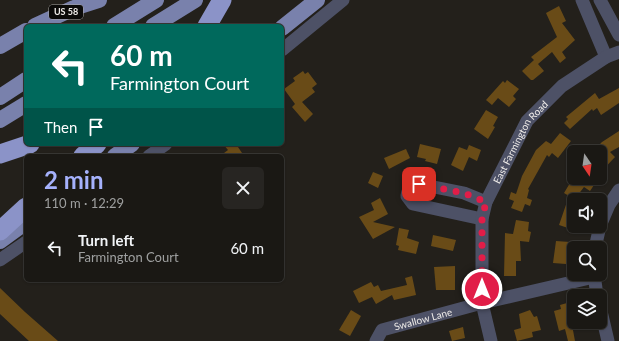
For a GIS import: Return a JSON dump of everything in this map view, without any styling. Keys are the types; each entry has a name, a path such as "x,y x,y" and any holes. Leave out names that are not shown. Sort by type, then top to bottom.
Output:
{"highway":[{"path":"208,24 222,0"},
{"path":"0,154 24,146"},
{"path":"85,154 94,146"},
{"path":"0,231 24,209"}],"main road":[{"name":"US 58","path":"39,24 74,8 99,0"},
{"path":"117,24 156,0"},
{"path":"284,26 317,0"},
{"path":"156,24 192,2"},
{"path":"0,46 24,31"},
{"path":"0,96 24,81"},
{"path":"0,120 24,105"},
{"path":"118,154 129,146"},
{"path":"0,241 24,223"}],"street":[{"path":"284,48 343,0"},
{"path":"582,0 606,57"},
{"path":"600,0 619,35"},
{"name":"East Farmington Road","path":"491,341 482,302 482,219 486,202 527,121 562,86 606,57 619,52"},
{"path":"152,154 163,146"},
{"path":"482,219 413,204 407,196 408,191 412,186 419,184 464,193 486,202"},
{"path":"607,210 619,190"},
{"path":"0,260 24,243"},
{"name":"Swallow Lane","path":"376,341 382,330 482,302 572,281"},
{"path":"605,329 608,341"}],"building":[{"path":"559,6 566,21 562,23 575,40 562,52 566,58 560,63 552,52 538,64 544,71 531,80 522,71 534,60 531,57 557,37 546,13"},
{"path":"303,71 305,74 308,72 317,84 312,88 315,92 302,102 313,114 305,122 292,107 295,104 284,89 295,81 293,78"},
{"path":"507,80 519,89 513,96 516,99 509,107 498,98 492,105 486,100 503,81 505,83"},
{"path":"619,88 619,103 601,115 597,108 593,111 592,109 570,129 564,123 568,119 566,117 595,93 599,99"},
{"path":"486,110 498,117 493,126 495,127 488,139 474,129"},
{"path":"619,131 619,147 610,152 615,157 607,166 607,145 599,145"},
{"path":"560,133 571,141 558,158 552,153 549,157 547,155 528,189 527,198 532,200 530,206 525,204 522,212 511,208 514,201 509,199 511,192 516,194 522,176 536,150 546,141 551,144"},
{"path":"420,144 441,149 437,164 417,157"},
{"path":"469,145 481,150 477,161 469,157 463,171 451,165 459,147 467,150"},
{"path":"225,146 237,146 243,154 223,154 228,150"},
{"path":"406,149 410,158 389,169 384,158"},
{"path":"373,172 383,176 378,188 368,183"},
{"path":"569,185 594,185 590,191 584,187 579,193 567,193 567,195 564,193"},
{"path":"380,198 388,214 373,222 395,227 373,239 359,217 374,210 371,203"},
{"path":"567,202 567,228 559,225"},
{"path":"516,220 529,222 528,231 531,232 529,242 520,241 521,261 516,261 516,276 504,276 505,233 513,234"},
{"path":"399,228 409,230 407,238 419,242 416,254 398,250 399,246 396,245"},
{"path":"433,235 456,240 453,251 431,246"},
{"path":"556,241 567,242 566,264 553,263"},
{"path":"455,266 455,290 436,290 434,267"},
{"path":"412,276 416,295 394,300 392,295 376,304 372,297 359,303 353,291 371,282 374,287 378,285 381,291 407,285 405,278"},
{"path":"0,288 58,341 29,341 0,314"},
{"path":"567,303 567,329 573,329 575,341 568,341 565,329 559,331 554,311 561,309 560,305"},
{"path":"351,310 361,316 350,336 339,330"},
{"path":"530,310 534,317 537,316 541,330 532,332 533,337 517,341 514,330 521,328 519,314"},
{"path":"463,327 465,338 452,341 449,331"}],"route":[{"path":"419,184 464,193 486,202 482,219 482,289"}]}
